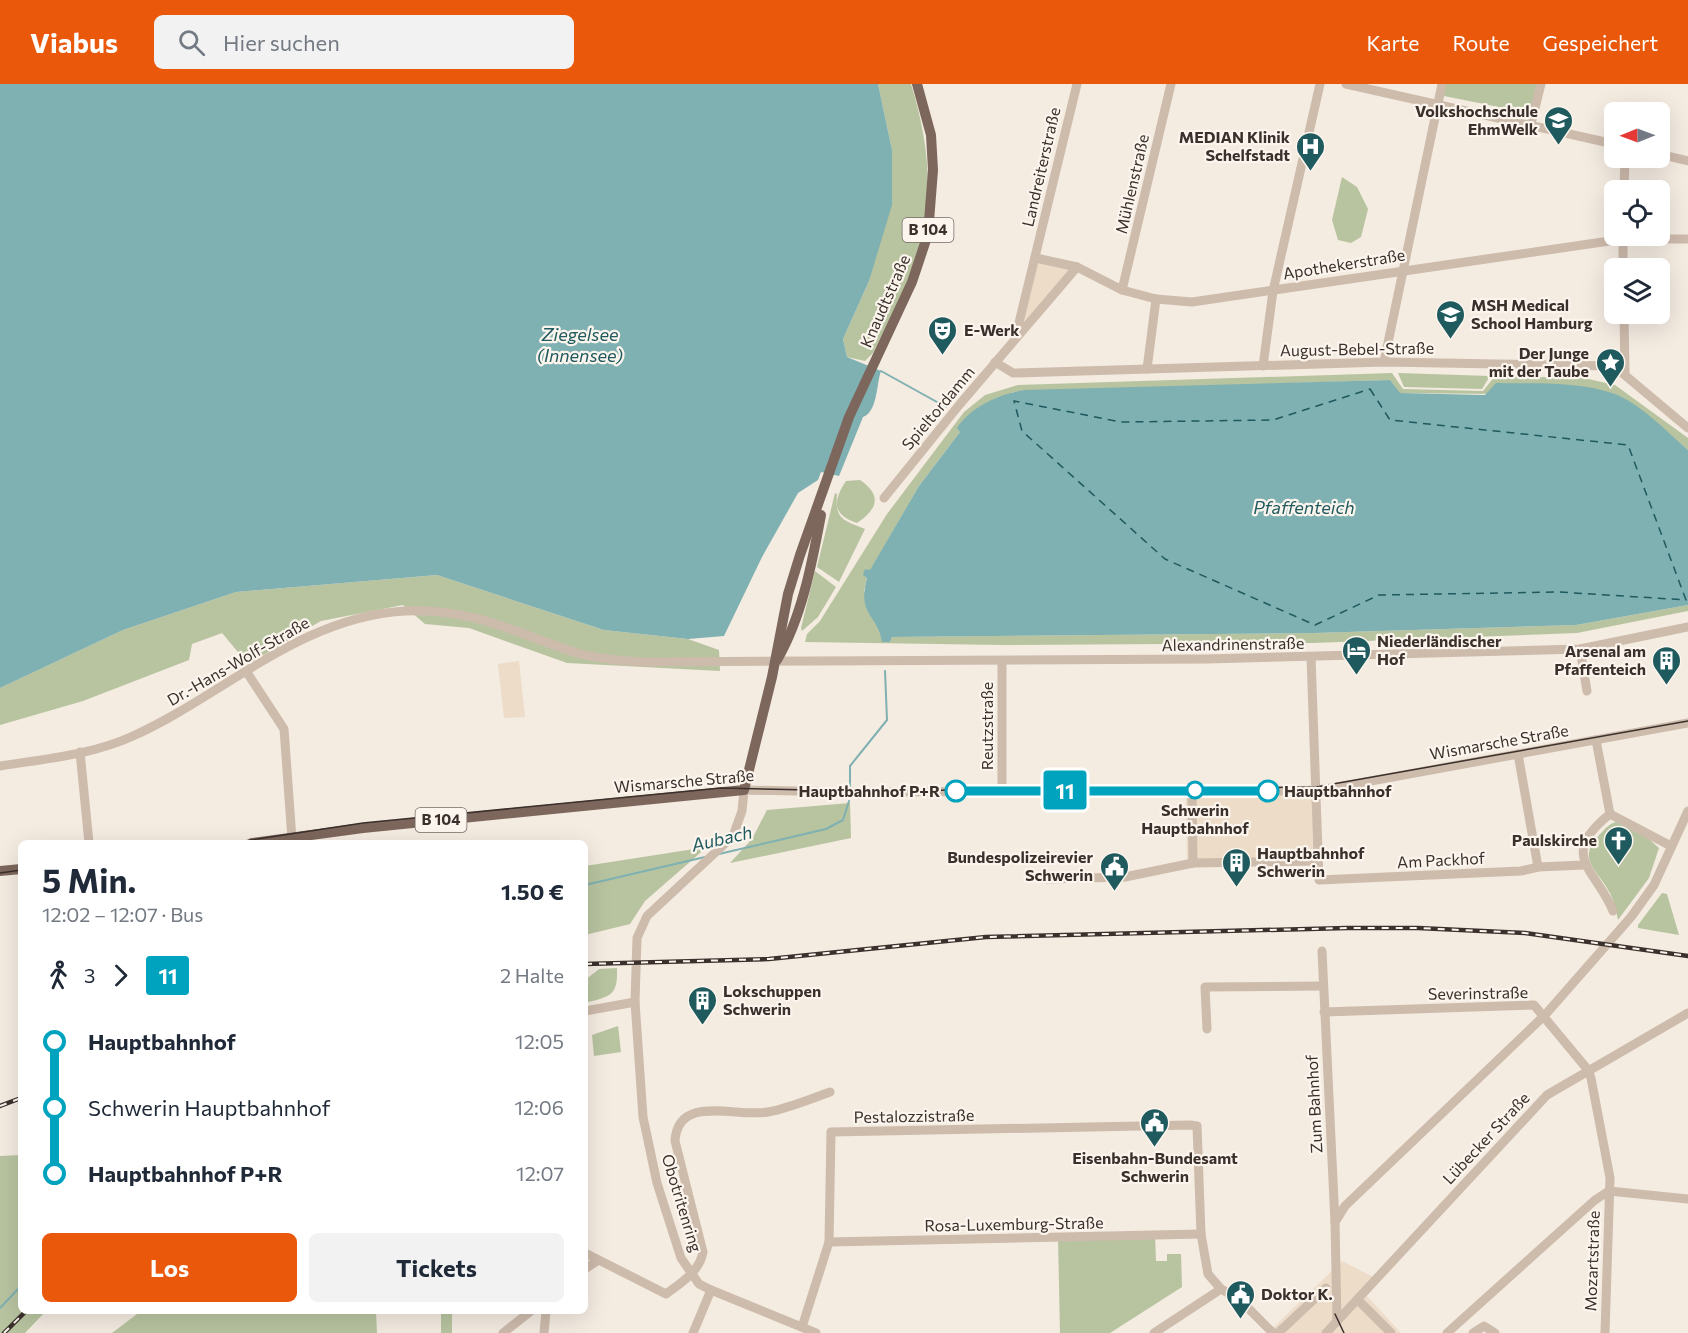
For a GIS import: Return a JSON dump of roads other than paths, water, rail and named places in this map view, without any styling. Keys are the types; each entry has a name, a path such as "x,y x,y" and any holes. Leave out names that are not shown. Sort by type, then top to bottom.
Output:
{"main road":[{"name":"Knaudtstraße","path":"776,662 778,637 788,594 849,417 909,289 928,234 933,170 931,135 917,84"},
{"name":"B 104","path":"744,790 776,662"},
{"name":"Wismarsche Straße","path":"276,840 524,810 744,790"},
{"path":"0,871 18,869"}],"street":[{"name":"Landreiterstraße","path":"1016,338 1077,84"},
{"name":"Mühlenstraße","path":"1122,290 1171,84"},
{"path":"1263,366 1273,291 1320,84"},
{"path":"1346,84 1604,142"},
{"path":"1384,362 1442,84"},
{"path":"1532,124 1541,84"},
{"path":"1670,155 1687,157"},
{"name":"Apothekerstraße","path":"1670,238 1688,239"},
{"name":"Apothekerstraße","path":"1036,258 1077,267 1122,290 1156,299 1192,302 1604,240"},
{"name":"Spieltordamm","path":"884,498 995,362 1077,267"},
{"path":"1147,369 1156,299"},
{"path":"1624,324 1625,373"},
{"name":"August-Bebel-Straße","path":"995,362 1013,373 1384,362 1614,366 1688,428"},
{"name":"Dr.-Hans-Wolf-Straße","path":"0,766 80,752 131,737 204,700 246,671 291,645 342,621 367,615 408,611 477,616 578,653 640,663 776,662"},
{"name":"Alexandrinenstraße","path":"776,662 1311,657 1580,649 1688,627"},
{"path":"1580,649 1587,691"},
{"path":"1047,879 1125,877 1193,863 1318,861 1311,657"},
{"name":"Reutzstraße","path":"1002,661 1002,791"},
{"path":"246,671 284,729 292,838"},
{"name":"Wismarsche Straße","path":"744,790 1316,790 1688,723"},
{"path":"1596,740 1610,814"},
{"path":"80,752 89,840"},
{"path":"1518,754 1538,867"},
{"name":"Obotritenring","path":"744,790 739,824 733,836 647,916 637,938 635,1002 643,1117 657,1184 674,1240 681,1258 699,1284 816,1333"},
{"path":"1192,790 1193,863"},
{"path":"1335,1222 1346,1206 1545,1015 1622,927 1654,885 1688,811"},
{"path":"1610,814 1671,846"},
{"path":"1610,814 1592,830 1587,839 1584,865 1613,911"},
{"name":"Am Packhof","path":"1318,861 1319,880 1521,871 1538,867 1584,865"},
{"name":"Zum Bahnhof","path":"1322,951 1335,1222 1335,1314 1337,1322"},
{"path":"1207,1029 1205,987 1323,986"},
{"path":"588,1010 635,1002"},
{"name":"Severinstraße","path":"1324,1012 1534,1005 1545,1015 1588,1070 1610,1178 1609,1191"},
{"name":"Lübecker Straße","path":"1326,1333 1547,1095 1688,1013"},
{"path":"588,1255 666,1294 691,1274 701,1262 703,1252 675,1141 678,1124 685,1117 701,1111 766,1113 830,1092"},
{"name":"Pestalozzistraße","path":"802,1327 829,1242 831,1132 1197,1126 1201,1234"},
{"path":"1447,1333 1586,1208 1609,1191 1688,1199"},
{"name":"Mozartstraße","path":"1605,1333 1609,1191"},
{"path":"1201,1234 1208,1274 1221,1289 1239,1299 1274,1333"},
{"name":"Rosa-Luxemburg-Straße","path":"829,1242 1201,1234"},
{"path":"588,1267 597,1261"},
{"path":"1278,1333 1326,1288"},
{"path":"1154,1333 1221,1289"},
{"path":"693,1333 711,1290"},
{"path":"1358,1300 1390,1333"},
{"path":"503,1333 527,1314"},
{"path":"544,1333 546,1314"},
{"path":"1473,1333 1484,1326 1495,1333"}],"water":[{"name":"Ziegelsee (Innensee)","path":"0,84 878,84 892,150 892,205 869,281 843,339 847,357 881,371 874,404 868,414 863,417 839,476 821,472 818,480 798,493 762,557 724,636 688,639 604,630 437,575 236,592 123,630 0,688"},
{"name":"Pfaffenteich","path":"1390,380 1400,393 1485,395 1496,383 1571,385 1615,394 1644,412 1688,450 1688,605 1576,625 1315,633 892,637 890,642 882,642 880,632 864,600 867,578 863,575 865,569 870,570 919,486 960,432 957,428 970,413 987,402 1025,390"}],"waterway":[{"path":"881,371 946,407"},
{"name":"Aubach","path":"850,786 850,766 887,720 885,671"},
{"name":"Aubach","path":"719,854 826,829 843,820 849,801"},
{"name":"Aubach","path":"588,884 705,857"},
{"name":"Aubach","path":"0,1308 18,1289"}],"tram line":[{"path":"251,840 363,823 721,788 858,791 1316,787 1688,721"},
{"path":"0,873 18,870"},
{"path":"1335,1314 1344,1333"}],"railway":[{"path":"588,964 769,959 986,937 1347,928 1418,928 1525,933 1688,956"},
{"path":"0,1106 18,1099"},
{"path":"4,1333 23,1314"}],"place":[{"name":"Volkshochschule EhmWelk","path":"1559,146"},
{"name":"MEDIAN Klinik Schelfstadt","path":"1311,172"},
{"name":"MSH Medical School Hamburg","path":"1450,340"},
{"name":"E-Werk","path":"943,356"},
{"name":"Der Junge mit der Taube","path":"1610,388"},
{"name":"Niederländischer Hof","path":"1356,676"},
{"name":"Arsenal am Pfaffenteich","path":"1667,686"},
{"name":"Schwerin Hauptbahnhof","path":"1195,790"},
{"name":"Hauptbahnhof P+R","path":"956,791"},
{"name":"Hauptbahnhof","path":"1268,791"},
{"name":"Paulskirche","path":"1618,866"},
{"name":"Hauptbahnhof Schwerin","path":"1236,888"},
{"name":"Bundespolizeirevier Schwerin","path":"1114,892"},
{"name":"Lokschuppen Schwerin","path":"702,1026"},
{"name":"Eisenbahn-Bundesamt Schwerin","path":"1155,1148"},
{"name":"Doktor K.","path":"1240,1320"}]}
